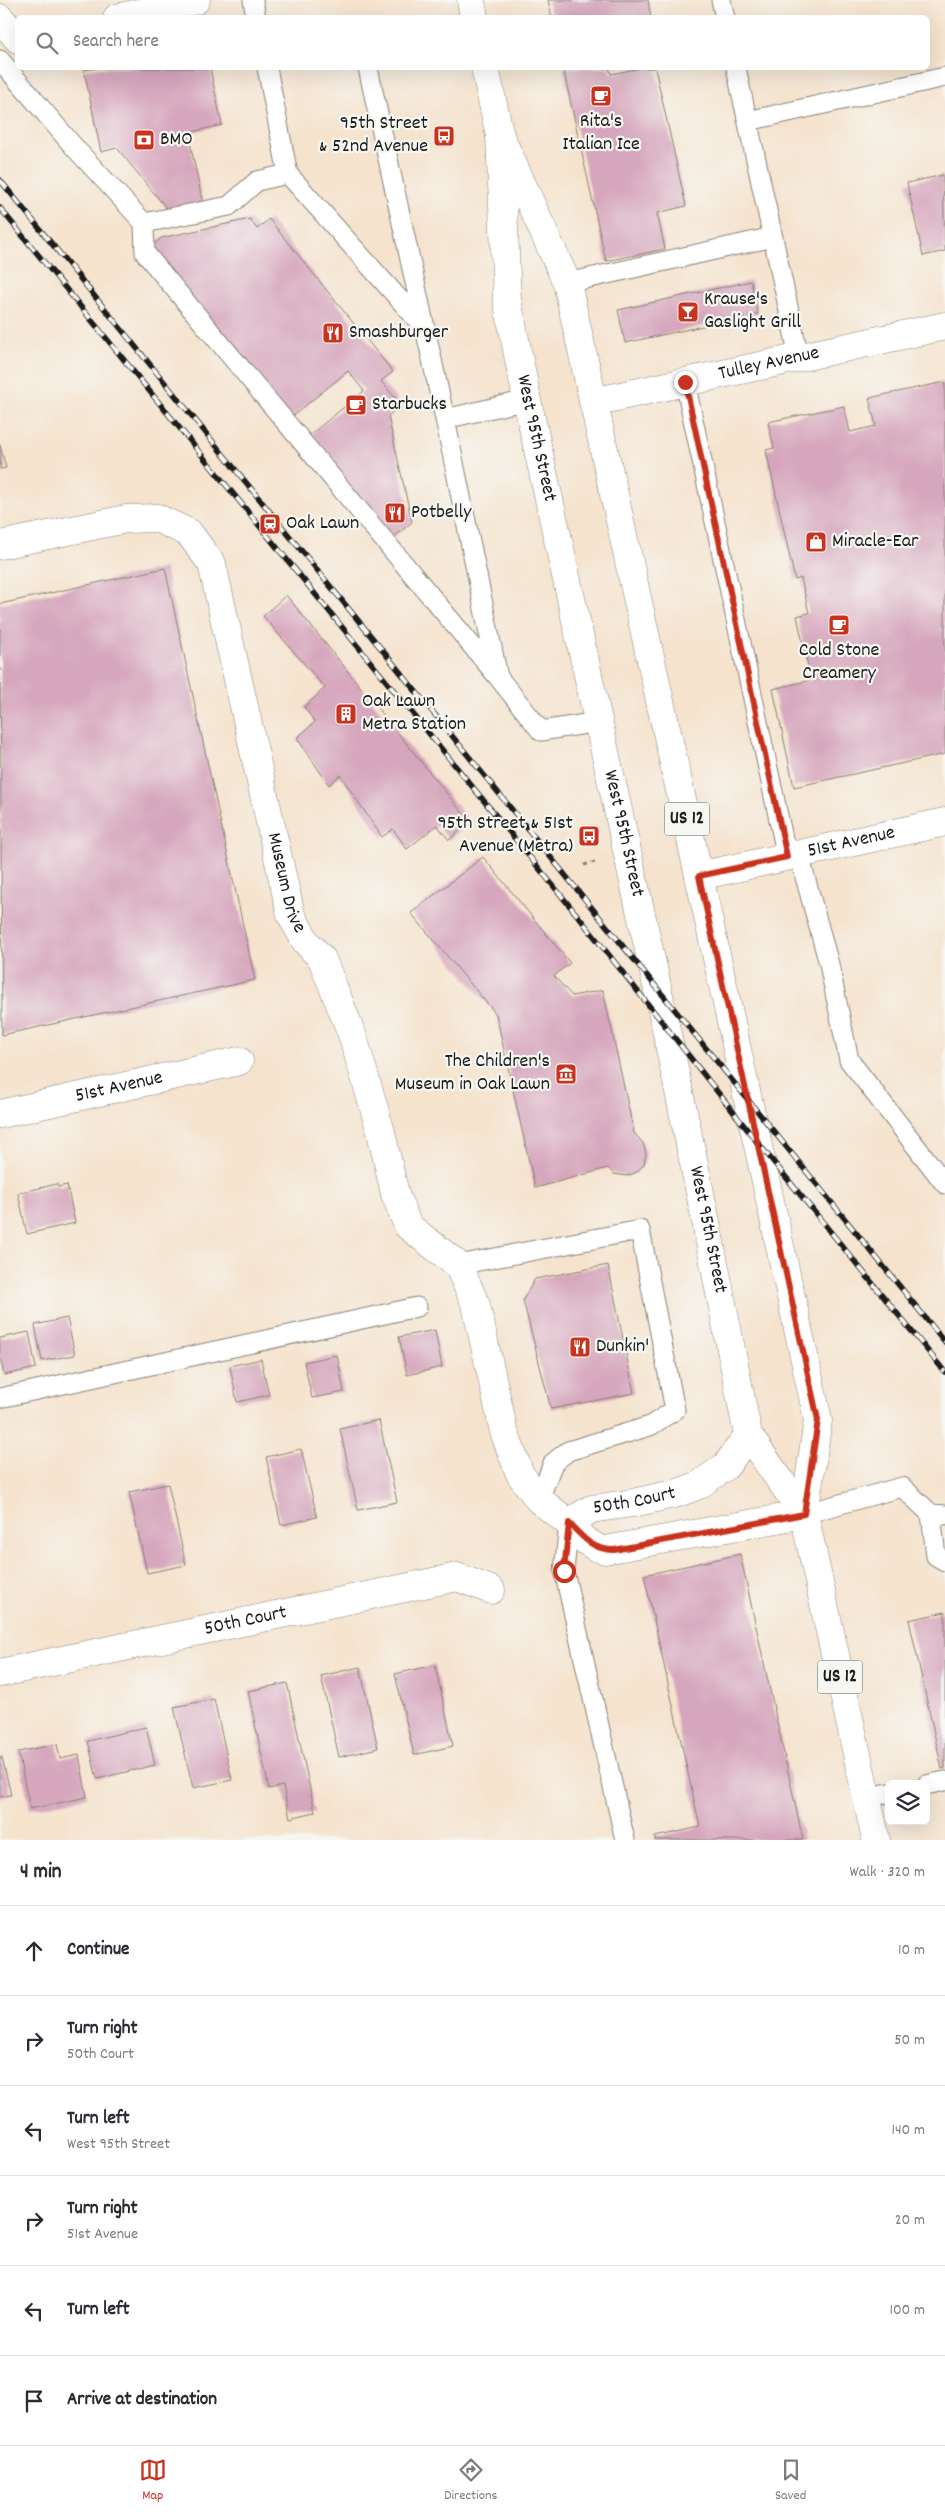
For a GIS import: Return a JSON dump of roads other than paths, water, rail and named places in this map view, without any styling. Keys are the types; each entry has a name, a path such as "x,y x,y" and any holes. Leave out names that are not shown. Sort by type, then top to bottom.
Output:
{"main road":[{"path":"127,15 162,4 196,0"},
{"path":"471,0 474,15"},
{"path":"0,18 15,36"},
{"path":"0,44 15,41"},
{"name":"West 95th Street","path":"485,70 500,136 507,299 527,400 599,722 704,1212 748,1435 804,1514 878,1795 876,1840"},
{"name":"West 95th Street","path":"500,136 567,283 699,876 818,1420 804,1514"},
{"name":"Tulley Avenue","path":"593,402 945,326"},
{"name":"Museum Drive","path":"0,545 126,519 157,518 189,533 212,564 291,915 306,942 322,959 353,1037 381,1132 395,1194 408,1226 458,1266"},
{"name":"51st Avenue","path":"699,876 944,824"},
{"name":"51st Avenue","path":"0,1114 239,1061"},
{"path":"458,1266 476,1305 504,1432 520,1474 539,1500 569,1523"},
{"name":"50th Court","path":"748,1435 726,1466 699,1485 678,1493 633,1503 591,1508 569,1523 586,1541 597,1548 614,1550 804,1514"},
{"name":"50th Court","path":"0,1673 457,1577 491,1590"}],"lane":[{"path":"253,0 256,15"},
{"path":"721,0 724,15"},
{"path":"0,60 75,148 144,223 145,254 541,731 599,722"},
{"path":"267,70 288,174 425,328"},
{"path":"368,70 498,677"},
{"path":"736,70 799,357"},
{"path":"748,121 945,77"},
{"path":"144,223 229,206 257,181 288,174"},
{"path":"567,283 773,237"},
{"path":"685,382 793,856 829,964 849,1060 945,1184"},
{"path":"444,418 527,400"},
{"path":"458,1266 640,1230 675,1410 650,1426 568,1451 553,1463 539,1500"},
{"path":"0,1398 417,1307"},
{"path":"804,1514 902,1488 938,1514 936,1556 945,1561"},
{"path":"569,1523 564,1571 626,1840"},
{"path":"930,1784 945,1781"}],"railway":[{"path":"0,180 945,1342"},
{"path":"0,208 582,921 758,1143 945,1372"}],"place":[{"name":"Rita's Italian Ice","path":"601,96"},
{"name":"95th Street & 52nd Avenue","path":"444,136"},
{"name":"BMO","path":"144,140"},
{"name":"Krause's Gaslight Grill","path":"688,312"},
{"name":"Smashburger","path":"333,333"},
{"name":"Starbucks","path":"356,405"},
{"name":"Potbelly","path":"395,513"},
{"name":"Oak Lawn","path":"270,524"},
{"name":"Miracle-Ear","path":"816,542"},
{"name":"Cold Stone Creamery","path":"839,625"},
{"name":"Oak Lawn Metra Station","path":"346,714"},
{"name":"95th Street & 51st Avenue (Metra)","path":"589,836"},
{"name":"The Children's Museum in Oak Lawn","path":"566,1074"},
{"name":"Dunkin'","path":"580,1347"}]}
